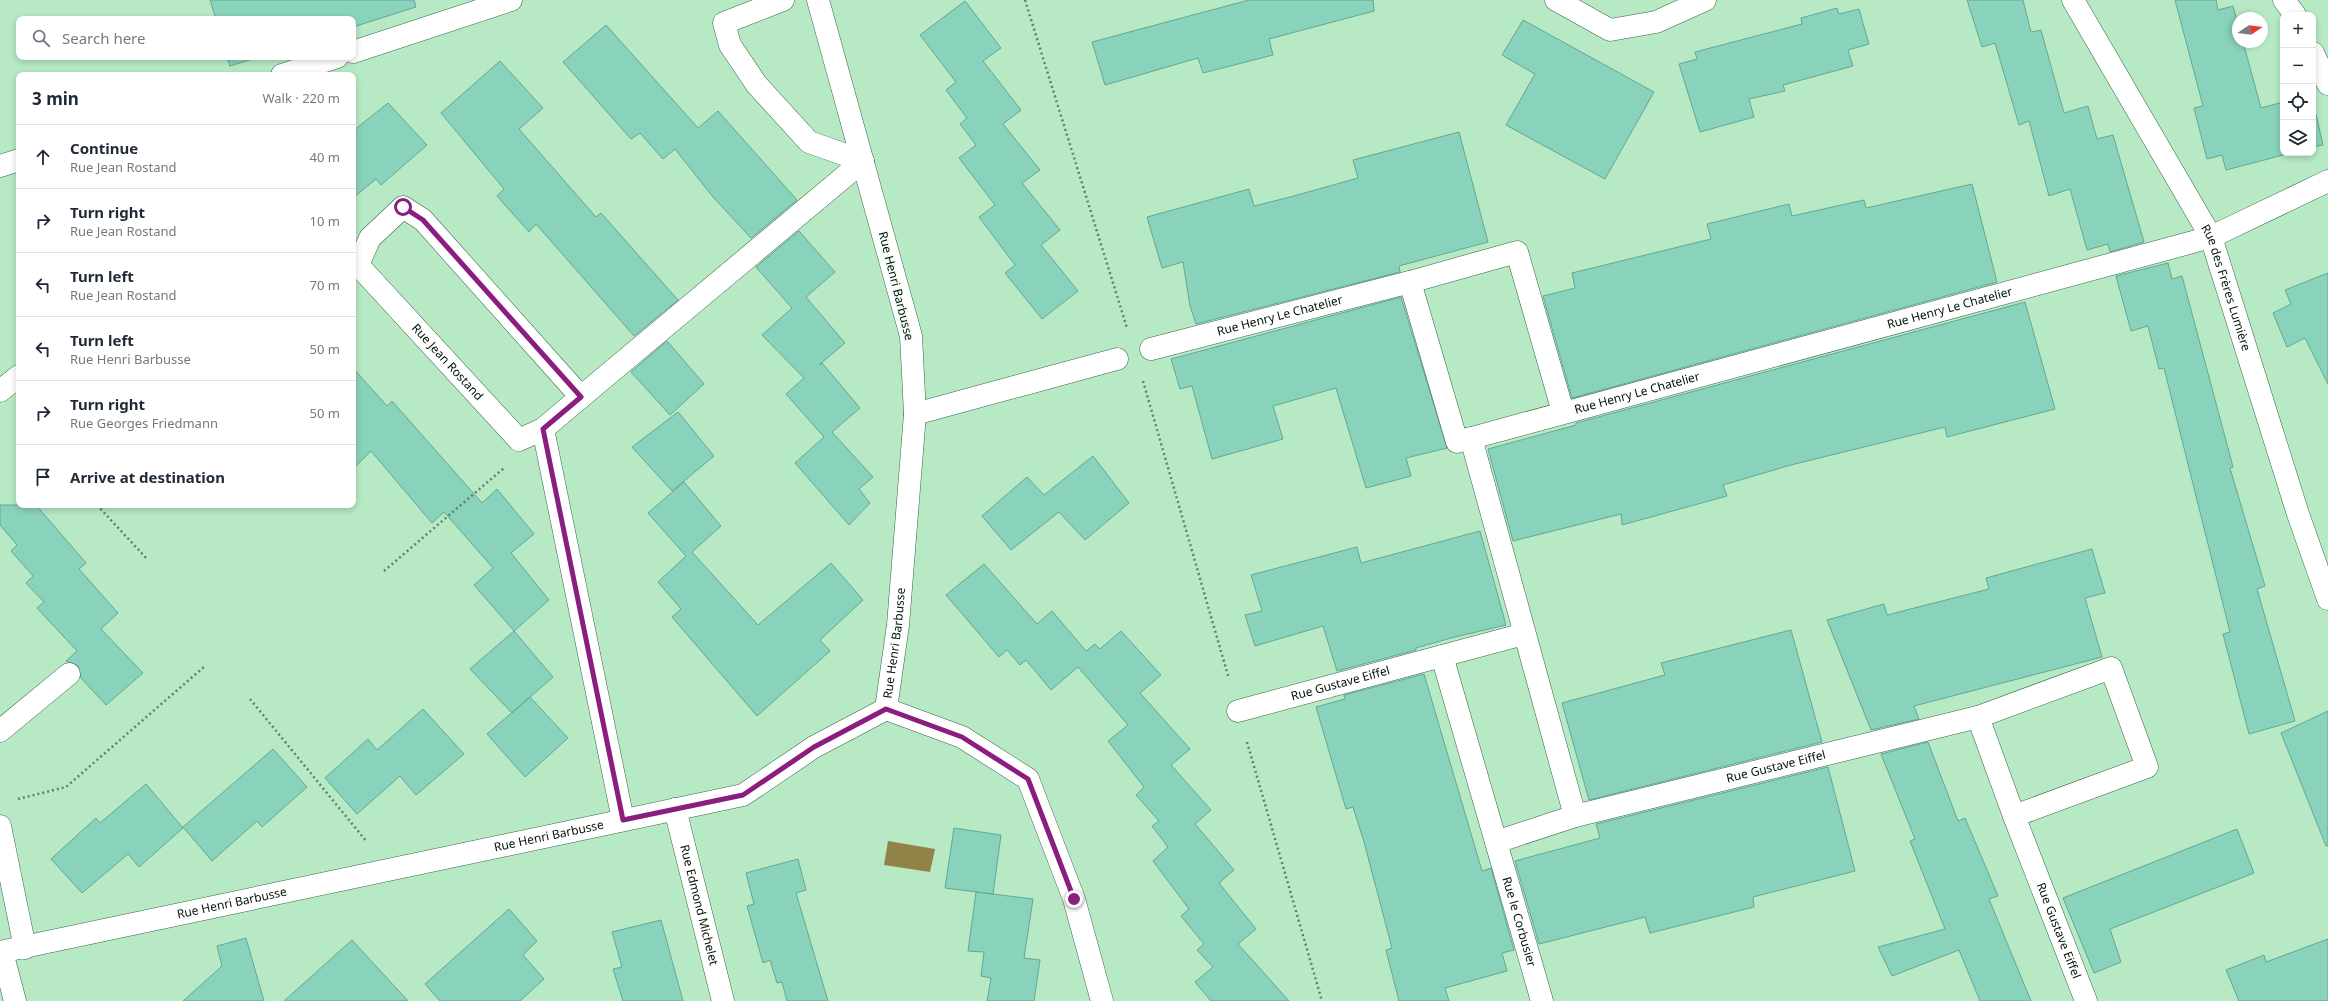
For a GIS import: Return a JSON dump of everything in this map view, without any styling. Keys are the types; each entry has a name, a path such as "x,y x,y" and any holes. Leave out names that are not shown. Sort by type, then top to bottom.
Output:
{"street":[{"path":"356,51 510,0"},
{"path":"782,0 724,23 730,45 757,85 809,142 863,161"},
{"name":"Rue Henri Barbusse","path":"1,952 743,795 814,747 886,709 898,625 915,414 911,336 818,0"},
{"path":"1556,0 1610,30 1656,22 1705,0"},
{"name":"Rue des Frères Lumière","path":"2073,0 2211,237 2298,514 2328,599"},
{"path":"2284,0 2293,12"},
{"path":"2316,59 2328,84"},
{"path":"291,72 328,60"},
{"path":"0,166 16,161"},
{"path":"519,440 543,429 863,161"},
{"name":"Rue Henry Le Chatelier","path":"1410,282 1457,442 2211,237 2328,181"},
{"name":"Rue Jean Rostand","path":"356,264 370,238 403,207 423,220 581,397"},
{"name":"Rue Henry Le Chatelier","path":"1151,349 1410,282 1516,252 1563,412"},
{"name":"Rue Jean Rostand","path":"356,267 519,440"},
{"path":"915,414 1117,359"},
{"path":"0,391 16,378"},
{"path":"543,429 623,820"},
{"path":"1471,438 1575,816"},
{"name":"Rue Gustave Eiffel","path":"1238,711 1524,634"},
{"path":"1442,656 1496,842"},
{"name":"Rue Gustave Eiffel","path":"1496,842 1575,816 1978,717 2111,668 2147,767 2014,816"},
{"path":"0,731 69,674"},
{"path":"886,709 962,737 1028,779 1074,899 1102,1001"},
{"name":"Rue Gustave Eiffel","path":"1978,717 2014,816 2086,1001"},
{"name":"Rue Edmond Michelet","path":"675,809 723,1001"},
{"path":"0,826 25,948"},
{"name":"Rue le Corbusier","path":"1496,842 1542,1001"},
{"path":"1,952 15,1001"}],"path":[{"path":"1025,0 1128,331"},
{"path":"1142,376 1322,1001"},
{"path":"384,571 506,466 519,440"},
{"path":"100,508 147,559"},
{"path":"15,800 66,787 205,666"},
{"path":"250,700 390,870"}],"shaded area":[{"path":"888,841 935,849 930,872 884,865"}],"building":[{"path":"210,0 414,0 416,7 356,26 356,16 215,16"},
{"path":"1249,0 1373,0 1374,11 1269,39 1273,55 1203,73 1198,58 1105,85 1092,42"},
{"path":"1967,0 2023,0 2031,32 2041,30 2064,113 2088,106 2097,139 2113,135 2144,242 2110,252 2108,244 2087,250 2070,189 2049,196 2029,121 2019,125 1995,43 1982,47"},
{"path":"2175,0 2216,0 2218,10 2233,6 2235,12 2232,12 2232,48 2245,48 2261,108 2280,103 2280,156 2226,170 2222,155 2207,159 2194,108 2203,106"},
{"path":"965,1 1001,48 983,61 1021,110 1003,124 1040,170 1022,183 1060,230 1041,245 1078,291 1042,319 1005,273 1015,265 979,217 995,205 959,158 976,145 960,124 967,118 946,90 956,82 920,35"},
{"path":"1837,8 1839,14 1859,9 1869,44 1848,50 1853,66 1783,85 1785,91 1749,99 1754,117 1700,132 1679,64 1697,59 1695,52 1802,24 1801,18"},
{"path":"1523,20 1654,92 1605,179 1506,125 1535,74 1502,55"},
{"path":"606,25 698,128 718,111 797,200 751,238 713,197 675,149 663,159 640,133 631,139 563,62"},
{"path":"228,60 249,60 230,66"},
{"path":"500,61 543,108 519,129 596,217 601,213 678,300 634,336 536,224 529,232 497,196 504,189 441,113"},
{"path":"388,103 427,145 381,185 376,179 356,196 356,129"},
{"path":"2316,114 2323,145 2316,146"},
{"path":"1459,132 1488,242 1399,266 1400,272 1196,324 1190,306 1183,262 1162,268 1147,217 1249,189 1254,206 1290,197 1358,178 1353,160"},
{"path":"1972,184 1997,282 1572,398 1543,296 1575,288 1572,273 1711,239 1707,224 1789,204 1792,216 1864,200 1866,208"},
{"path":"799,231 835,272 806,297 845,343 819,365 822,363 860,408 832,432 873,477 859,489 870,503 849,525 795,463 824,437 786,394 804,378 762,335 792,308 756,267"},
{"path":"2168,263 2172,279 2182,276 2233,467 2230,468 2265,586 2257,589 2295,721 2249,734 2223,634 2230,632 2164,368 2159,369 2148,326 2131,331 2116,276"},
{"path":"2328,273 2328,384 2305,338 2287,347 2273,313 2291,304 2285,290"},
{"path":"1401,297 1447,448 1406,458 1411,476 1366,488 1336,388 1273,406 1283,439 1212,459 1192,386 1180,389 1171,359"},
{"path":"2025,302 2055,409 1947,437 1945,427 1791,465 1723,485 1727,496 1622,525 1621,514 1513,541 1488,449 1576,425 1576,423"},
{"path":"667,341 704,384 670,415 631,372"},
{"path":"356,371 387,406 392,401 482,503 497,489 534,534 511,553 549,600 514,631 474,585 493,568 444,512 432,523 371,451 356,466"},
{"path":"678,412 714,456 672,491 632,447"},
{"path":"1093,456 1129,503 1085,540 1059,512 1011,550 982,516 1027,477 1044,495"},
{"path":"684,482 721,526 692,552 758,625 831,563 863,600 820,640 830,651 757,716 672,617 681,609 658,582 686,556 648,513"},
{"path":"0,505 16,505 16,508 39,508 86,563 79,569 118,613 101,629 143,673 106,705 81,678 78,666 66,661 77,651 37,608 44,602 26,583 33,576 11,551 17,545 0,525"},
{"path":"1480,531 1506,625 1451,638 1416,648 1416,650 1337,671 1323,626 1255,646 1245,615 1262,611 1251,575 1357,547 1361,563"},
{"path":"2092,549 2105,593 2085,598 2102,657 1914,706 1919,719 1871,730 1827,620 1884,604 1887,615 1989,589 1986,578"},
{"path":"984,564 1037,624 1052,611 1086,651 1095,644 1100,649 1121,631 1161,675 1140,693 1190,749 1171,765 1211,810 1195,824 1234,870 1219,883 1256,929 1238,944 1289,1001 1211,1001 1195,982 1213,967 1197,950 1204,944 1181,916 1189,909 1153,861 1168,847 1152,826 1159,821 1136,795 1144,787 1108,741 1128,725 1078,667 1051,690 1026,660 1020,665 1007,650 999,657 946,595"},
{"path":"1791,630 1822,742 1589,800 1562,703 1665,675 1661,663"},
{"path":"514,631 553,677 512,713 470,669"},
{"path":"1424,674 1482,871 1491,868 1514,950 1502,953 1507,971 1445,988 1449,1001 1399,1001 1386,950 1392,948 1364,842 1353,807 1346,809 1316,707 1345,699 1344,695"},
{"path":"530,697 568,738 525,777 487,734"},
{"path":"423,709 464,754 416,795 400,776 357,814 325,778 368,739 377,750"},
{"path":"2328,711 2328,846 2326,846 2281,733"},
{"path":"1928,742 1958,821 1965,818 1998,896 1989,899 2031,1001 1980,1001 1959,950 1892,976 1878,947 1945,929 1910,841 1915,839 1881,754"},
{"path":"273,749 307,787 262,827 257,821 212,861 183,827"},
{"path":"1828,767 1855,871 1753,897 1754,907 1650,933 1645,917 1539,944 1515,861 1600,838 1596,824"},
{"path":"146,784 183,828 139,867 128,854 82,893 51,859 96,818 100,823"},
{"path":"954,828 1001,835 993,894 945,888"},
{"path":"2237,829 2254,873 2110,929 2121,962 2094,973 2063,898"},
{"path":"798,859 806,890 796,893 828,1001 787,1001 782,982 777,983 770,960 763,963 747,906 754,904 746,873"},
{"path":"976,892 1033,899 1024,958 1040,960 1034,1001 987,1001 991,978 981,976 984,952 968,951"},
{"path":"509,909 537,941 523,955 544,979 520,1001 440,1001 425,984"},
{"path":"661,920 683,1001 623,1001 613,969 622,967 612,932"},
{"path":"246,938 264,1001 183,1001 222,966 217,946"},
{"path":"2328,939 2328,1001 2239,1001 2226,970 2264,955 2266,962"},
{"path":"352,940 408,1001 284,1001"}],"route":[{"path":"403,207 423,220 581,397 543,429 623,820 743,795 814,747 886,709 962,737 1028,779 1074,899"}]}
